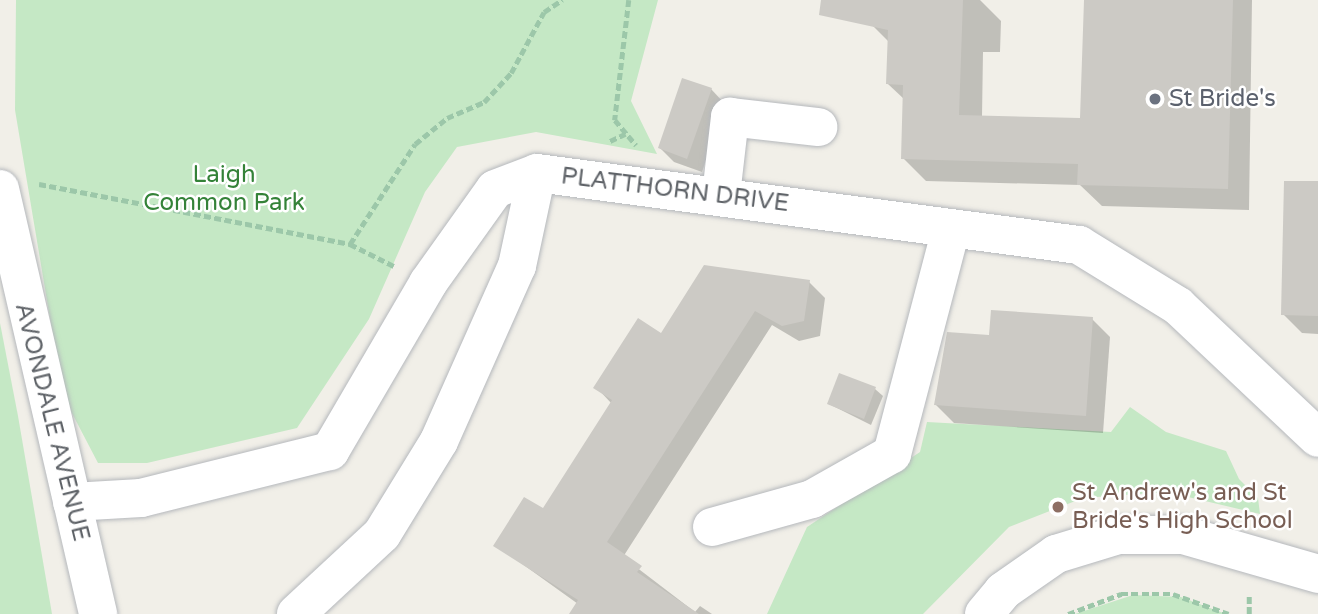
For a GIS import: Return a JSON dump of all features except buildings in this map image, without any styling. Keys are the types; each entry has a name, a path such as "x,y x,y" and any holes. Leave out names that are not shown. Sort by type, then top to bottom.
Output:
{"street":[{"path":"721,195 730,117 818,127"},
{"name":"PLATTHORN DRIVE","path":"72,502 141,498 330,451 428,283 495,189 537,173 679,189 1079,246 1178,306 1318,438"},
{"path":"296,614 382,534 439,441 517,266 537,173"},
{"name":"AVONDALE AVENUE","path":"13,186 72,502 97,614"},
{"path":"712,527 812,499 892,454 951,229"},
{"path":"984,614 1003,591 1056,554 1118,535 1183,535 1318,574"}],"path":[{"path":"13,186 350,244 415,144 447,118 484,102 512,73 544,12 562,0"},
{"path":"629,0 615,120 679,189"},
{"path":"1068,614 1121,594 1173,594 1229,614"}],"green space":[{"name":"Laigh Common Park","path":"16,0 658,0 631,101 657,154 536,132 457,147 425,192 369,319 297,428 147,463 98,463 63,396 15,110"},
{"path":"0,323 18,416 52,614 0,614"},
{"path":"1130,407 1166,432 1226,451 1239,479 1258,498 1260,514 1167,492 1083,498 1009,527 923,614 767,614 807,527 920,452 927,422 1111,432"},
{"path":"1133,595 1181,597 1226,614 1075,614"}],"place":[{"name":"St Bride's","path":"1155,99"},
{"name":"St Andrew's and St Bride's High School","path":"1058,507"}]}
